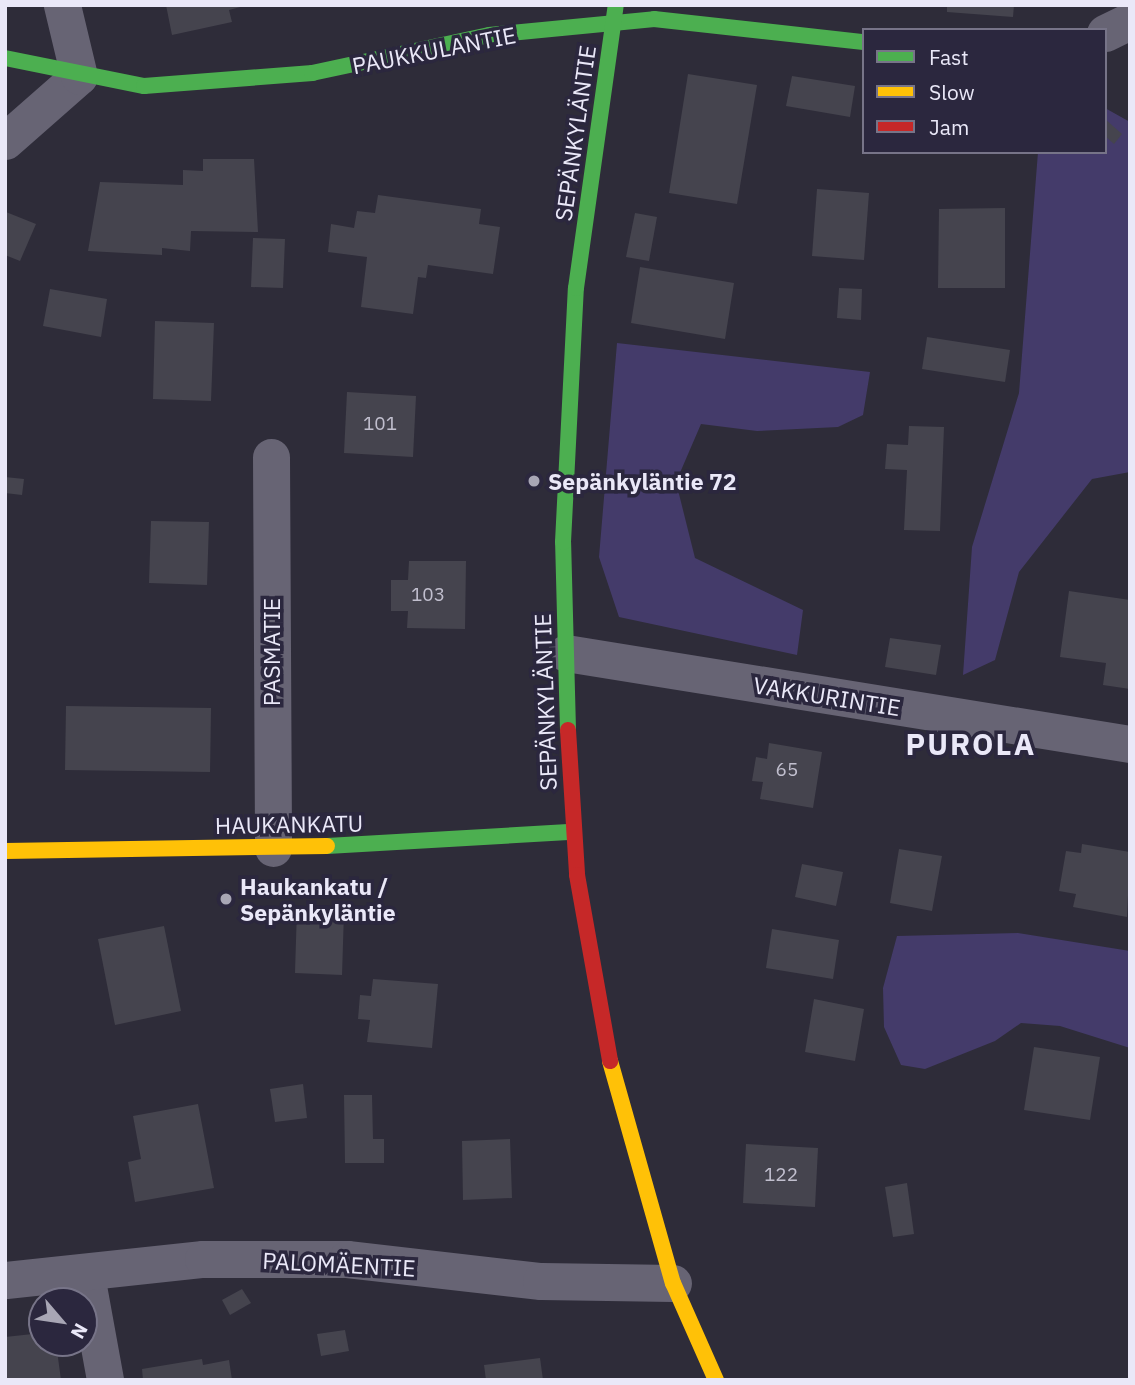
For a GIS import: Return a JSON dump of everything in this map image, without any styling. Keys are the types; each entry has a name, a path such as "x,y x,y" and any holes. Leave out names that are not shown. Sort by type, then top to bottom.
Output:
{"street":[{"path":"5,141 79,76 62,5"},
{"name":"SEPÄNKYLÄNTIE","path":"616,5 576,288 563,542 573,832 608,1054 673,1283 716,1380"},
{"name":"PAUKKULANTIE","path":"5,58 79,76 144,86 312,73 489,35 654,19 862,42"},
{"path":"1107,32 1130,21"},
{"name":"PASMATIE","path":"271,457 273,848"},
{"name":"VAKKURINTIE","path":"566,653 1130,744"},
{"name":"HAUKANKATU","path":"5,851 273,848 573,832"},
{"name":"PALOMÄENTIE","path":"6,1280 86,1275 203,1259 347,1259 541,1281 673,1283"},
{"path":"86,1275 105,1380"}],"shaded area":[{"path":"1107,109 1130,122 1130,472 1092,479 1019,572 995,660 963,675 972,547 1019,393 1038,154 1107,154"},
{"path":"617,343 870,372 863,415 838,427 757,431 701,424 676,482 695,558 803,610 797,655 619,617 599,557"},
{"path":"1018,933 1130,951 1130,1048 1060,1026 1021,1023 995,1041 925,1069 901,1065 884,1027 883,988 897,936"}],"building":[{"path":"166,5 244,6 229,10 232,22 172,35"},
{"path":"947,5 1014,5 1013,17 947,12"},
{"path":"688,74 757,85 737,204 669,193"},
{"path":"792,76 855,86 850,117 786,106"},
{"path":"1107,121 1122,134 1114,144 1107,138"},
{"path":"203,159 254,159 258,232 191,231 190,251 162,248 162,255 88,251 100,182 183,185 183,170 203,171"},
{"path":"817,189 869,193 864,260 812,256"},
{"path":"378,195 481,209 479,224 500,227 493,274 428,265 426,278 418,277 413,314 361,307 367,257 328,252 331,224 354,228 357,211 375,213"},
{"path":"1005,208 1005,288 938,288 939,209"},
{"path":"6,212 36,224 20,261 5,255"},
{"path":"635,213 657,217 649,261 626,257"},
{"path":"253,238 285,239 283,288 251,287"},
{"path":"640,267 734,283 725,339 631,323"},
{"path":"839,288 862,289 861,320 837,318"},
{"path":"50,289 107,299 101,337 43,326"},
{"path":"155,321 214,323 211,401 153,399"},
{"path":"927,337 1010,350 1005,382 922,369"},
{"path":"347,392 416,396 413,457 344,453"},
{"path":"909,426 944,427 940,531 904,530 907,470 885,469 887,444 908,445"},
{"path":"5,477 24,479 22,495 5,493"},
{"path":"151,521 209,522 207,585 149,583"},
{"path":"409,561 466,561 465,629 407,628 408,611 391,611 391,580 408,580"},
{"path":"1069,591 1130,600 1130,689 1103,685 1106,663 1060,657"},
{"path":"890,638 941,645 936,675 885,667"},
{"path":"66,706 211,708 210,772 65,770"},
{"path":"769,743 822,752 813,808 760,799 763,782 752,781 756,757 767,759"},
{"path":"1082,844 1130,852 1127,917 1073,907 1076,894 1059,891 1066,851 1081,853"},
{"path":"899,849 942,856 932,911 890,903"},
{"path":"802,864 843,872 836,906 795,897"},
{"path":"297,908 344,911 342,975 295,973"},
{"path":"164,926 181,1011 115,1025 98,939"},
{"path":"772,929 839,940 833,979 766,968"},
{"path":"373,979 438,984 432,1048 367,1042 370,1020 358,1019 360,995 371,996"},
{"path":"814,999 864,1009 855,1061 805,1052"},
{"path":"1034,1047 1100,1057 1090,1120 1024,1110"},
{"path":"303,1084 307,1118 275,1122 270,1089"},
{"path":"344,1095 372,1095 373,1139 384,1139 384,1163 345,1163"},
{"path":"198,1104 214,1188 135,1202 128,1162 141,1159 133,1116"},
{"path":"510,1139 512,1198 463,1200 462,1141"},
{"path":"746,1144 818,1148 815,1207 743,1203"},
{"path":"907,1183 914,1234 893,1237 885,1187"},
{"path":"242,1289 251,1303 230,1315 222,1300"},
{"path":"345,1330 349,1351 321,1356 317,1334"},
{"path":"28,1335 28,1357 58,1357 61,1380 5,1380 5,1337"},
{"path":"540,1358 543,1380 486,1380 484,1365"},
{"path":"202,1359 203,1365 229,1360 232,1380 143,1380 142,1369"}],"traffic: fast":[{"path":"568,730 563,542 576,288 616,5"},
{"path":"5,58 144,86 312,73 489,35 654,19 862,42"},
{"path":"327,846 573,832"}],"traffic: slow":[{"path":"5,851 327,846"},
{"path":"610,1061 673,1283 716,1380"}],"traffic: jam":[{"path":"568,730 577,875 610,1061"}],"place":[{"name":"Sepänkyläntie 72","path":"534,481"},
{"name":"Haukankatu / Sepänkyläntie","path":"226,899"}],"district":[{"name":"PUROLA","path":"971,744"}]}
